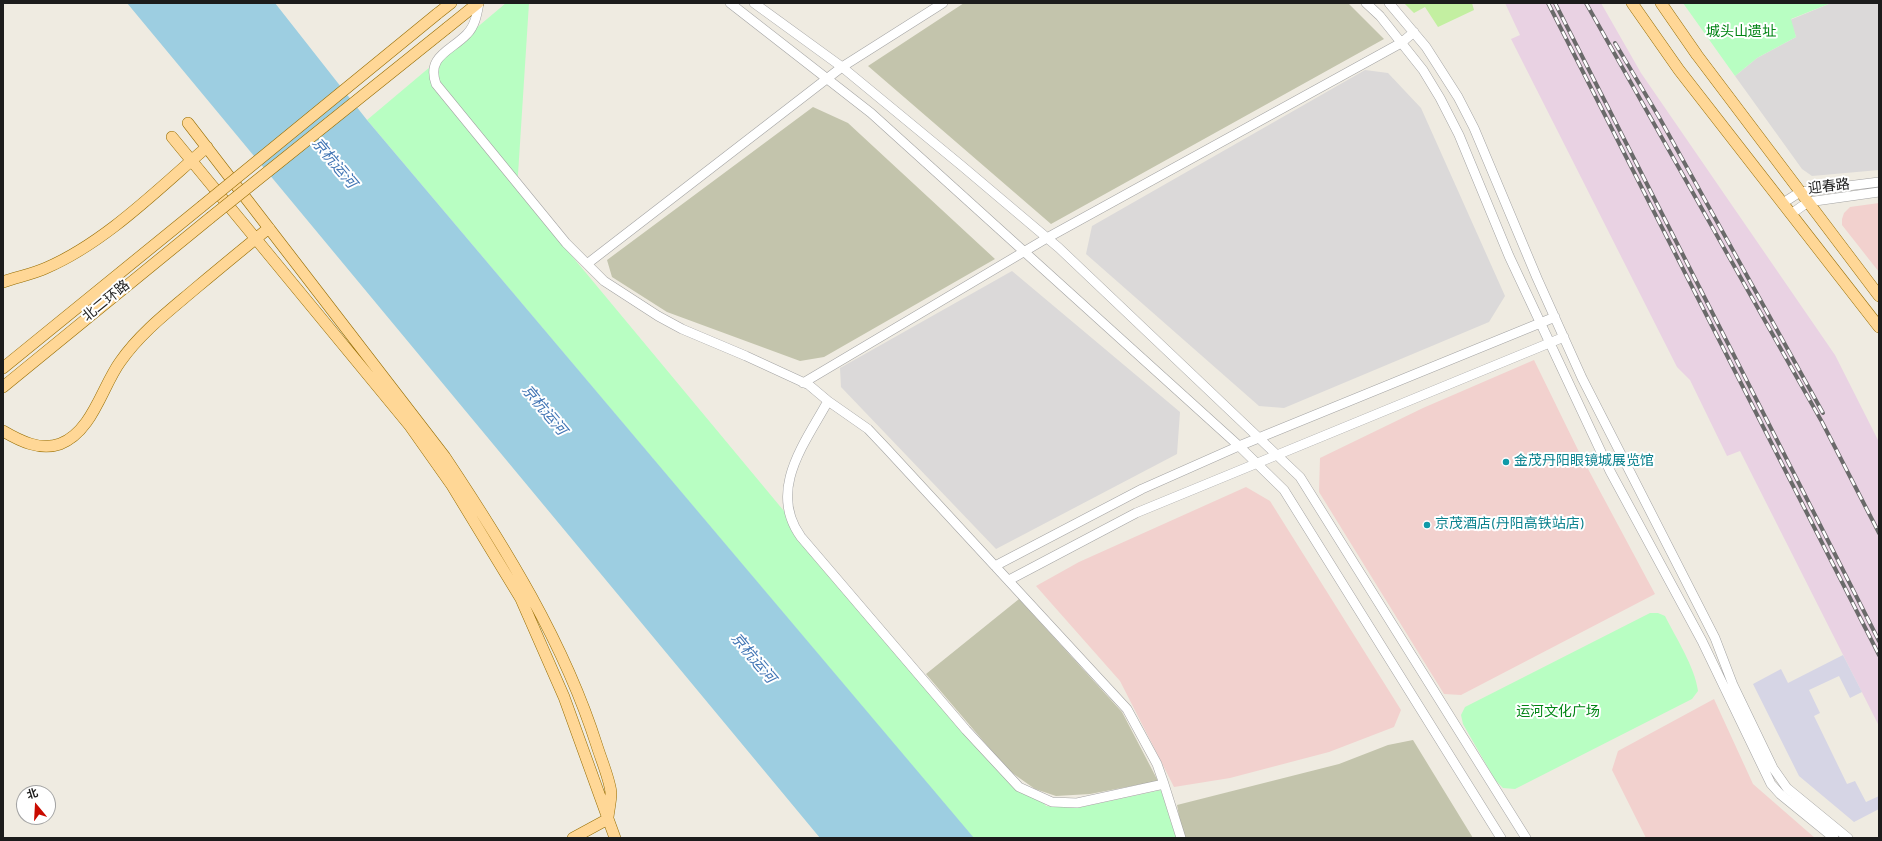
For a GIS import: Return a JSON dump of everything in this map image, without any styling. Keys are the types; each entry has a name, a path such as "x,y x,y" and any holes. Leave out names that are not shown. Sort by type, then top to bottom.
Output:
{"main road":[{"name":"北二环路","path":"3,368 451,3"},
{"name":"北二环路","path":"6,384 210,218 479,3"},
{"path":"1632,3 1679,70 1879,327"},
{"path":"1661,3 1697,55 1879,296"},
{"path":"188,123 445,456 481,511 523,581 560,653 589,722 611,791 608,819"},
{"path":"172,137 410,426 451,484 484,536 524,606 564,697 615,838"},
{"path":"3,282 47,268 82,248 119,222 207,147"},
{"path":"3,431 20,441 45,447 61,444 77,433 93,411 120,363 146,332 175,305 268,228"},
{"path":"3,393 6,384"},
{"path":"3,421 5,426 20,441"},
{"path":"573,838 608,819"}],"street":[{"path":"479,3 476,22 468,34 439,57 433,67 436,84 566,243 604,281 658,316 682,329 809,385 828,401 868,429 1127,709 1157,764 1180,838"},
{"path":"730,3 871,113 1239,446 1284,490 1501,838"},
{"path":"754,3 842,67 1047,238 1300,477 1526,838"},
{"path":"587,264 828,80 842,67 943,3"},
{"path":"1366,3 1380,16 1423,70 1440,98 1458,134 1509,256 1610,471 1702,641 1771,784 1780,794 1834,838"},
{"path":"1389,3 1426,47 1454,90 1474,128 1582,378 1715,638 1734,685 1773,768 1787,788 1848,838"},
{"path":"802,383 1047,238 1401,43 1414,32"},
{"name":"迎春路","path":"1783,203 1800,192 1879,182"},
{"name":"迎春路","path":"1791,214 1808,202 1879,192"},
{"path":"995,566 1142,489 1258,438 1555,317"},
{"path":"1009,580 1136,513 1276,454 1564,337"},
{"path":"828,401 789,475 786,492 787,509 793,527 984,750 1019,787 1052,802 1077,803 1164,784"}],"shaded area":[{"path":"964,3 1348,3 1384,39 1051,224 868,66"},
{"path":"1505,3 1601,3 1641,73 1835,355 1879,442 1879,726 1740,451 1727,456 1690,380 1677,367 1511,39 1520,35"},
{"path":"1831,3 1879,3 1879,170 1812,176 1802,169 1735,76 1757,58 1796,37 1790,20"},
{"path":"1365,70 1388,73 1421,108 1505,296 1489,322 1284,408 1259,406 1086,254 1092,226"},
{"path":"813,107 848,123 995,259 824,357 800,361 667,312 612,277 607,260"},
{"path":"1879,203 1879,272 1842,225 1842,219 1844,213 1850,207"},
{"path":"1012,271 1180,412 1177,454 996,549 841,387 840,368"},
{"path":"1534,360 1580,454 1655,594 1461,695 1444,694 1319,492 1320,458 1423,408"},
{"path":"1246,487 1270,501 1401,710 1394,727 1329,752 1230,778 1174,787 1120,681 1036,586 1079,562"},
{"path":"1019,599 1122,712 1158,781 1090,794 1056,796 1035,789 1008,770 926,674"},
{"path":"1843,655 1862,692 1850,698 1839,676 1809,690 1820,713 1814,716 1847,784 1855,781 1866,802 1879,796 1879,809 1854,822 1799,776 1753,684 1781,669 1788,683"},
{"path":"1714,699 1753,784 1815,838 1646,838 1612,770 1618,751"},
{"path":"1413,740 1473,838 1183,838 1177,805 1339,764 1388,745"}],"green space":[{"path":"506,3 529,3 517,190 1011,784 1040,798 1046,806 1077,808 1161,790 1176,838 973,838 367,120"},
{"path":"1404,3 1472,3 1474,10 1438,27 1425,7 1414,13"},
{"name":"城头山遗址","path":"1683,3 1831,3 1791,19 1796,37 1757,58 1735,76"},
{"name":"运河文化广场","path":"1650,613 1658,613 1665,616 1684,653 1693,672 1698,691 1692,699 1515,789 1503,788 1495,780 1463,724 1461,715 1465,707"}],"water":[{"name":"京杭运河","path":"127,3 275,3 367,120 974,838 820,838"}],"railway":[{"path":"1548,3 1879,655"},
{"path":"1555,3 1879,641"},
{"path":"1586,3 1822,422 1879,533"},
{"path":"1615,43 1659,117 1823,413"}],"place":[{"name":"金茂丹阳眼镜城展览馆","path":"1506,462"},
{"name":"京茂酒店(丹阳高铁站店)","path":"1427,525"}]}
